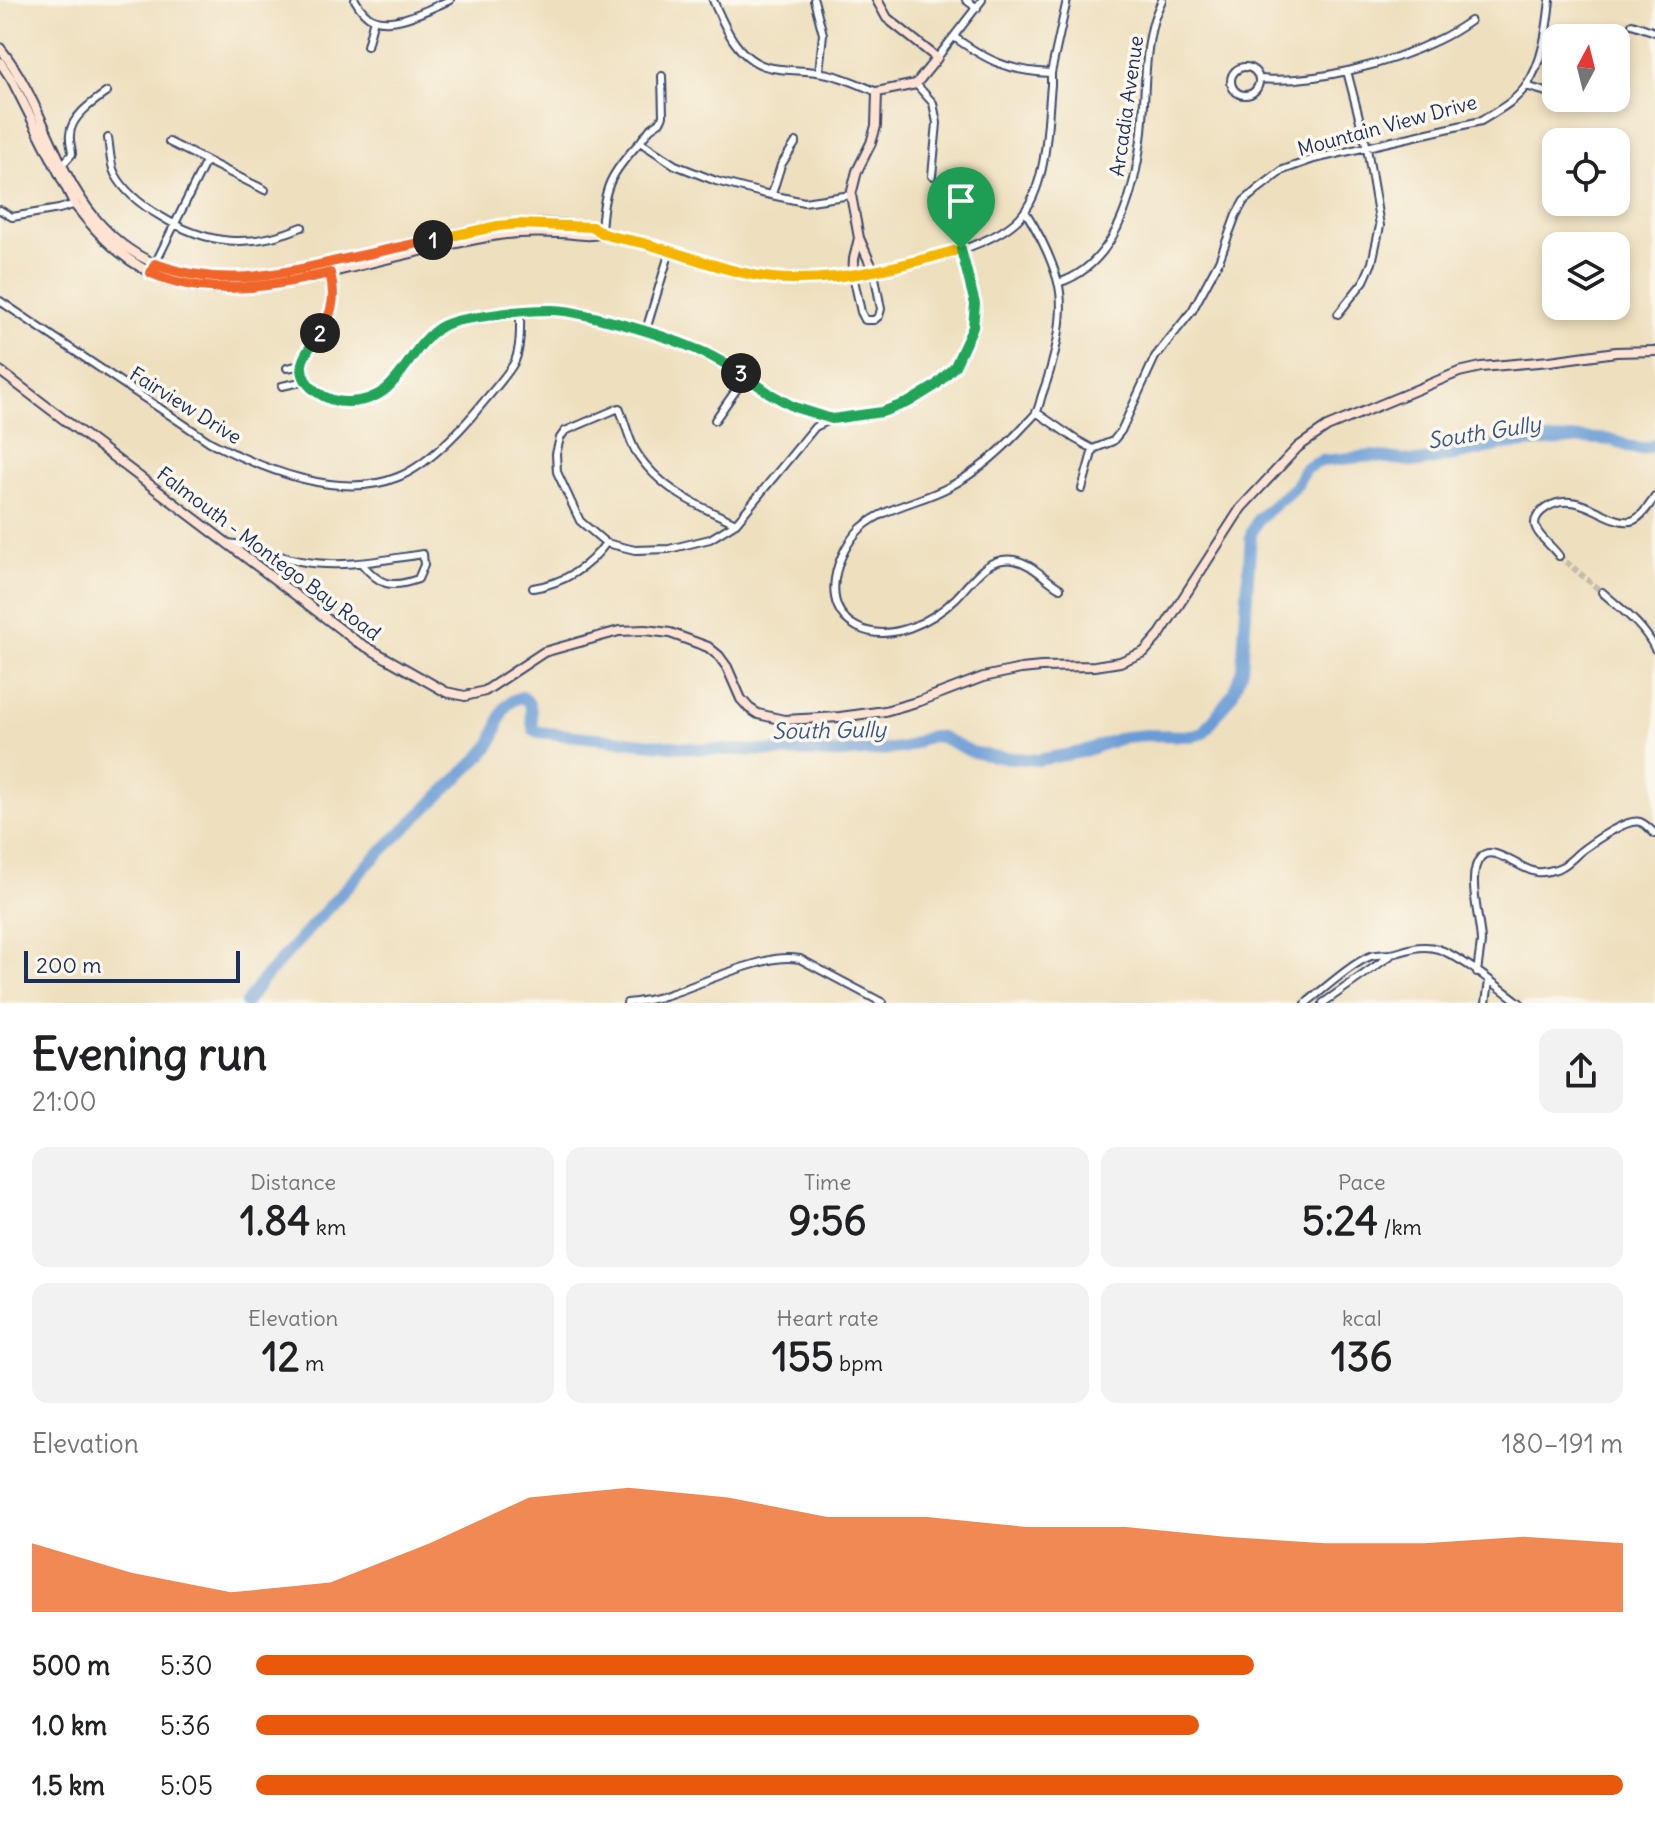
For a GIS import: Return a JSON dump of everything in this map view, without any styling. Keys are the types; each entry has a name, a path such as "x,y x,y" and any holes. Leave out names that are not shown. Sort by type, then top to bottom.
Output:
{"main road":[{"path":"0,62 79,203 105,241 135,264 153,268 182,284 221,289 256,286 328,268 499,235 537,232 601,233 738,272 789,280 874,272 859,238 851,195 857,171 876,126 877,92 916,84 937,58 887,18 877,0"},
{"path":"0,48 19,75 79,203"},
{"path":"853,275 859,238"},
{"name":"Falmouth - Montego Bay Road","path":"0,371 356,641 456,695 485,691 544,652 619,631 645,630 670,633 708,647 727,667 741,699 758,714 784,720 805,720 885,711 983,677 1041,667 1095,666 1120,662 1144,652 1160,634 1241,508 1298,447 1327,427 1459,372 1616,352 1655,351"}],"street":[{"path":"355,0 374,19 394,20 407,18 450,0"},
{"path":"713,0 725,28 740,50 755,63 770,68 830,74 877,92"},
{"path":"814,0 823,34 819,72"},
{"path":"966,0 977,8"},
{"path":"937,58 982,0"},
{"path":"853,275 861,312 869,321 877,318 881,309 874,272 961,249 998,234 1025,211 1041,169 1051,73 1067,0"},
{"name":"Arcadia Avenue","path":"1058,283 1072,279 1091,265 1107,246 1120,222 1130,193 1141,141 1145,76 1153,22 1162,0"},
{"name":"Mountain View Drive","path":"1093,449 1113,441 1121,431 1155,357 1192,311 1211,278 1244,201 1283,170 1314,159 1481,121 1514,99 1526,86 1536,68 1543,44 1550,0"},
{"path":"367,46 374,19"},
{"path":"1259,79 1282,81 1347,71 1401,56 1440,40 1470,21"},
{"path":"1632,24 1655,32"},
{"path":"954,37 999,64 1025,72 1051,73"},
{"path":"1240,67 1254,70 1259,79 1257,87 1246,95 1234,90 1230,82 1233,73 1240,67"},
{"path":"1338,314 1364,281 1372,263 1380,226 1367,148 1347,71"},
{"path":"601,233 604,203 611,178 619,164 663,116 662,76"},
{"path":"916,84 933,103 937,123 932,176"},
{"path":"1526,86 1542,91"},
{"path":"62,165 72,154 71,127 85,108 107,92"},
{"path":"108,138 115,174 137,202 195,235 236,241 261,240 302,227"},
{"path":"169,142 265,190"},
{"path":"640,142 675,165 716,181 804,202 851,195"},
{"path":"772,194 781,165 796,142"},
{"path":"153,268 206,161"},
{"path":"0,210 12,217 79,203"},
{"path":"1025,211 1040,235 1058,283 1060,303 1054,359 1036,412 1010,441 975,471 947,488 887,512 862,527 847,545 837,568 834,590 841,614 857,627 874,632 899,631 922,623 955,599 978,571 1003,559 1027,564 1060,588"},
{"path":"736,523 686,499 657,478 633,446 620,410 616,408 565,431 560,438 556,454 557,472 580,521 606,543 635,550 669,549 710,539 736,523 815,427 832,419 882,412 909,402 935,386 955,366 973,327 975,304 961,249"},
{"path":"646,330 670,251"},
{"path":"328,268 334,303 330,318 302,365 306,381 322,396 344,402 365,400 384,392 440,328 459,320 553,310 646,330 701,351 794,407 832,419"},
{"name":"Fairview Drive","path":"0,301 210,442 247,461 278,472 317,482 352,485 382,483 400,477 440,448 514,363 520,340 520,312"},
{"path":"287,368 302,365"},
{"path":"715,420 746,376"},
{"path":"282,386 306,381"},
{"path":"1036,412 1093,449 1082,489"},
{"path":"1559,556 1541,538 1535,524 1538,513 1555,502 1578,503 1624,521 1635,520 1655,497"},
{"path":"228,543 242,544 301,562 331,564 362,564 423,554 424,565 418,579 394,585 374,578 362,564"},
{"path":"533,588 548,586 575,574 596,557 606,543"},
{"path":"1602,592 1636,622 1655,649"},
{"path":"1477,973 1481,939 1474,876 1483,854 1498,855 1539,873 1561,867 1586,847 1630,822 1640,822 1655,834"},
{"path":"1323,1003 1393,954 1424,946 1440,949 1520,1003"},
{"path":"1306,1003 1371,956 1393,954"},
{"path":"627,1003 664,996 724,972 789,957 800,959 883,1003"},
{"path":"1486,1003 1489,981"}],"waterway":[{"name":"South Gully","path":"246,1003 261,982 367,865 483,754 493,739 502,712 515,699 522,697 529,703 534,730 538,732 700,749 839,753 903,748 931,736 941,737 972,752 1038,760 1081,752 1124,737 1193,736 1203,733 1233,693 1242,669 1251,534 1258,519 1296,486 1305,469 1321,461 1372,456 1419,462 1502,445 1584,438 1613,440 1642,449 1655,445"}],"tunnel":[{"path":"1559,556 1602,592"}],"route":[{"path":"518,224 596,227 601,233 738,272 789,280 874,272 961,249 975,304 973,327 955,366 935,386 909,402 882,412 832,419 794,407 701,351 646,330 553,310 459,320 440,328 384,392 365,400 344,402 322,396 311,387 302,365 330,318 334,303 330,273 245,288 221,289 182,284 151,273 155,264 185,274 222,279 277,274 518,224"}]}
